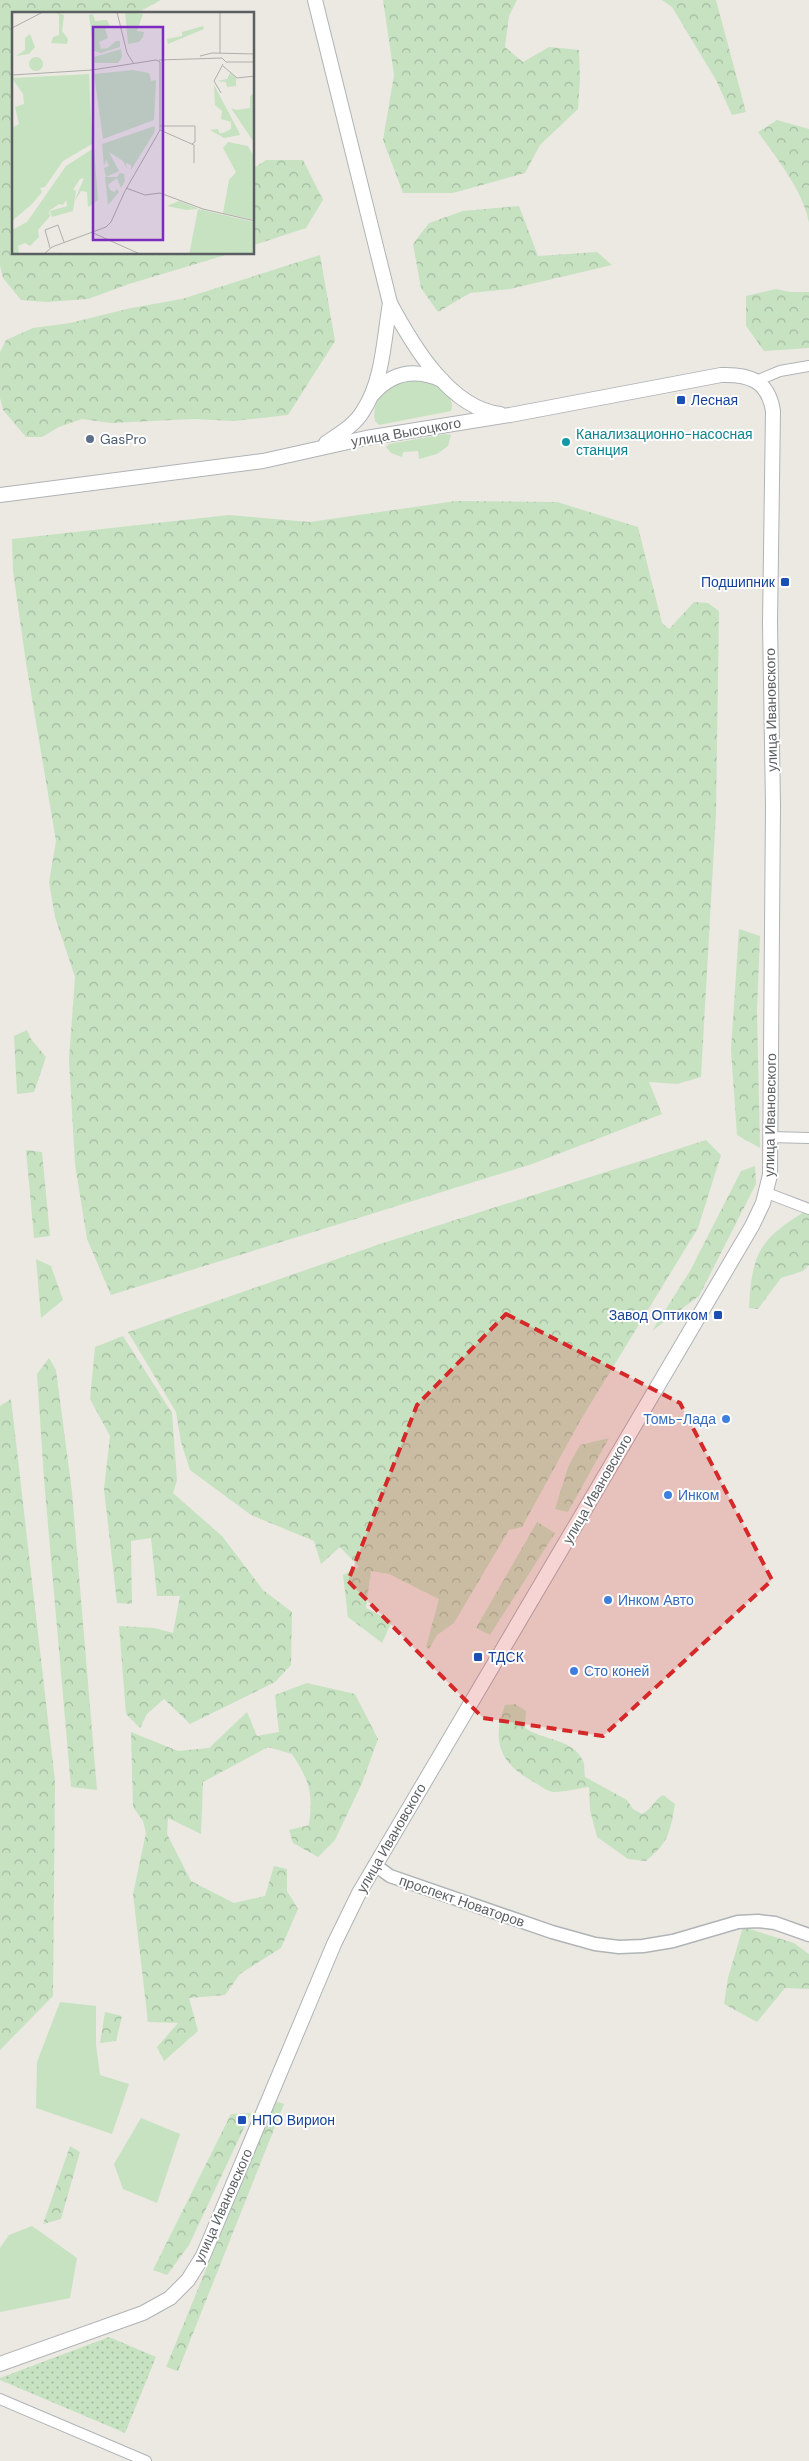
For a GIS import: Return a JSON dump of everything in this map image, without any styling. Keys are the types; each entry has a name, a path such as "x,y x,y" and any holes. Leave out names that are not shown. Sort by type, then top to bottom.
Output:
{"main road":[{"path":"315,0 390,303 410,340 458,400 466,422"},
{"path":"319,448 346,430 363,412 371,397 376,384 390,303"},
{"path":"371,397 381,385 392,377 403,373 431,375 446,384 471,405 488,412 510,415"},
{"name":"улица Высоцкого","path":"0,495 254,462 366,438 510,415 721,375 737,374 749,376 756,381"},
{"name":"улица Ивановского","path":"0,2364 143,2313 170,2298 188,2280 203,2256 334,1944 374,1865 752,1226 767,1193 770,1175 773,806 770,623 774,424 772,401 756,381"},
{"path":"363,412 366,438"}],"street":[{"path":"756,381 780,371 809,366"},
{"path":"770,1137 809,1138"},
{"path":"767,1193 809,1208"},
{"name":"проспект Новаторов","path":"374,1865 390,1876 552,1932 594,1944 619,1947 643,1946 673,1941 738,1922 758,1920 775,1923 809,1935"},
{"path":"0,2400 146,2461"}],"highlighted area":[{"path":"506,1314 680,1403 772,1580 603,1736 483,1718 348,1581 417,1405"}],"green space":[{"path":"0,0 161,0 139,12 12,12 12,255 226,255 129,284 88,299 46,302 21,300 3,278 0,265"},
{"path":"383,0 517,0 509,16 505,47 523,62 549,47 579,50 578,109 540,145 525,173 453,193 403,193 383,140 394,75"},
{"path":"662,0 716,0 746,112 732,115 716,80 672,7"},
{"path":"777,120 809,129 809,223 806,211 795,187 758,132"},
{"path":"266,160 303,160 323,200 306,228 255,245 255,167"},
{"path":"519,206 538,256 597,252 612,265 510,289 470,293 438,312 421,288 413,244 429,223 463,211"},
{"path":"320,255 335,341 288,415 234,421 194,419 111,423 82,419 59,427 42,437 26,437 3,410 0,398 0,352 6,340 33,328 70,323 131,308 182,299"},
{"path":"776,289 790,292 809,292 809,348 764,351 746,326 746,296"},
{"path":"416,379 435,386 446,393 452,404 451,411 379,425 375,421 374,412 380,397 385,391 400,383"},
{"path":"445,434 451,435 448,446 437,454 419,459 418,451 403,452 402,457 391,453 386,447 389,444"},
{"path":"456,501 557,502 638,527 662,623 669,629 694,602 708,603 719,611 716,813 701,1077 677,1084 649,1082 662,1114 532,1164 111,1295 87,1239 75,1164 69,1060 75,977 55,917 49,882 56,841 26,663 13,571 12,539 229,515 310,522"},
{"path":"739,929 760,936 757,1010 760,1148 737,1135 731,1050"},
{"path":"27,1030 31,1039 46,1057 34,1092 17,1094 14,1036"},
{"path":"706,1140 721,1155 698,1228 580,1421 522,1527 509,1530 454,1623 437,1635 429,1649 426,1647 439,1599 389,1574 371,1571 366,1608 392,1621 382,1643 348,1617 343,1575 359,1567 340,1547 321,1564 314,1541 251,1515 190,1470 181,1442 176,1412 128,1332 380,1244"},
{"path":"26,1150 42,1152 50,1236 34,1238"},
{"path":"755,1166 756,1184 699,1296 652,1331 690,1271 741,1171"},
{"path":"809,1209 809,1265 803,1271 781,1278 758,1309 749,1308 753,1272 762,1248 780,1229"},
{"path":"36,1259 51,1266 63,1300 41,1318"},
{"path":"123,1336 172,1413 177,1480 173,1493 222,1536 263,1590 292,1612 291,1665 275,1682 190,1724 164,1699 147,1714 140,1728 126,1714 119,1626 154,1628 173,1633 180,1596 157,1596 151,1538 131,1541 132,1604 117,1603 104,1489 110,1436 90,1399 95,1347"},
{"path":"49,1358 56,1370 72,1492 97,1790 71,1787 44,1479 37,1374"},
{"path":"11,1399 55,1781 53,1996 0,2050 0,1406"},
{"path":"609,1438 568,1512 555,1509 568,1467 580,1445"},
{"path":"537,1522 555,1533 490,1635 476,1628"},
{"path":"307,1683 355,1694 378,1739 362,1783 335,1840 318,1857 293,1843 289,1830 309,1825 310,1795 303,1772 292,1754 268,1747 203,1782 201,1834 168,1818 167,1834 191,1881 234,1903 265,1896 274,1866 287,1869 287,1891 298,1909 281,1948 240,1974 225,1995 189,1998 198,2031 164,2061 157,2047 178,2023 148,2022 133,1894 146,1833 143,1821 133,1807 131,1732 178,1751 209,1748 247,1712 257,1736 279,1732 275,1695"},
{"path":"515,1704 526,1711 525,1728 573,1748 583,1761 585,1777 627,1800 633,1809 642,1814 663,1795 675,1804 667,1836 654,1854 646,1861 628,1859 597,1837 590,1810 589,1787 558,1792 549,1791 522,1775 513,1767 506,1759 502,1750 499,1730 505,1705"},
{"path":"743,1927 794,1943 809,1954 809,1989 785,1988 757,2022 724,2004 728,1978"},
{"path":"60,2002 96,2006 96,2045 100,2075 129,2084 112,2134 36,2108 37,2062"},
{"path":"105,2012 122,2016 116,2041 100,2043"},
{"path":"275,2101 284,2104 178,2371 166,2367"},
{"path":"251,2113 189,2245 167,2275 153,2270 231,2114"},
{"path":"141,2118 180,2134 157,2203 123,2189 114,2164"},
{"path":"70,2146 80,2152 61,2219 43,2224"},
{"path":"32,2226 77,2258 70,2298 0,2312 0,2248 9,2235"},
{"path":"109,2337 156,2357 125,2433 0,2380 0,2378"}],"place":[{"name":"Лесная","path":"681,400"},
{"name":"GasPro","path":"90,439"},
{"name":"Канализационно-насосная станция","path":"566,442"},
{"name":"Подшипник","path":"785,582"},
{"name":"Завод Оптиком","path":"718,1315"},
{"name":"Томь-Лада","path":"726,1419"},
{"name":"Инком","path":"668,1495"},
{"name":"Инком Авто","path":"608,1600"},
{"name":"ТДСК","path":"478,1657"},
{"name":"Сто коней","path":"574,1671"},
{"name":"НПО Вирион","path":"242,2120"}]}
